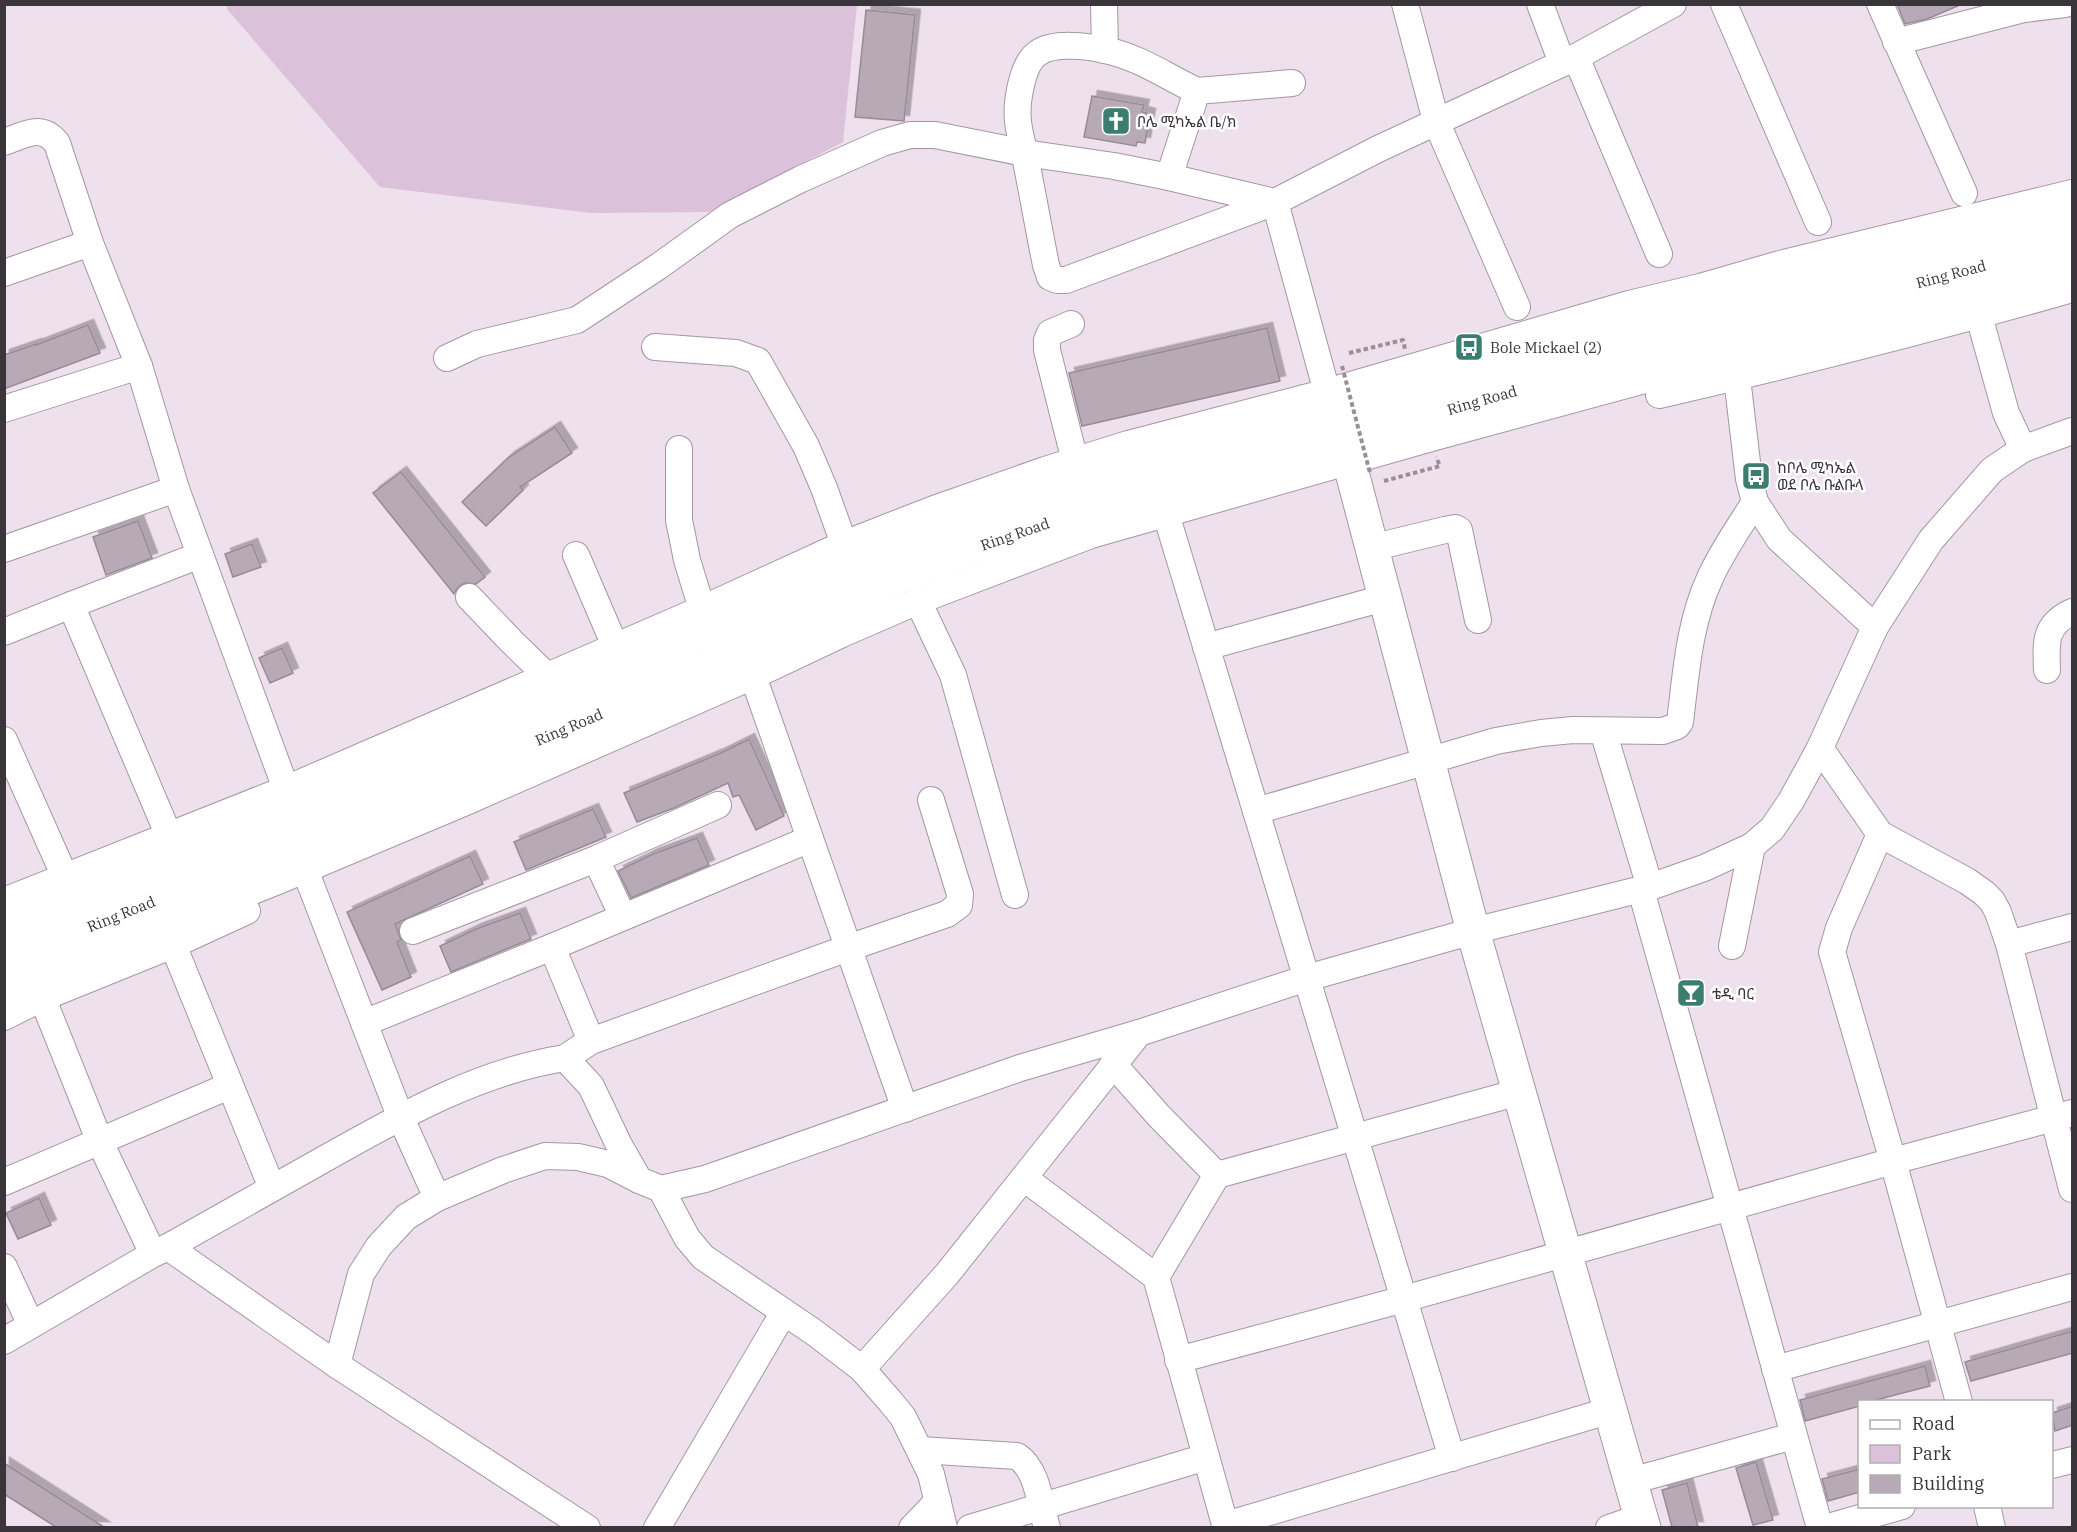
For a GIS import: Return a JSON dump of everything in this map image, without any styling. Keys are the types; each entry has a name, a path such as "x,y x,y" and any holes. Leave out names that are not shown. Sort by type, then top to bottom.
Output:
{"main road":[{"name":"Ring Road","path":"4,962 297,843 710,666 898,577 964,552 1119,498 1482,401 1557,362 2073,210"},
{"name":"Ring Road","path":"4,928 326,800 908,545 1137,466 1468,374 1557,362 2073,242"},
{"path":"1360,467 1371,548 1473,931 1643,1522"}],"street":[{"path":"1104,4 1105,50"},
{"path":"1405,4 1436,122 1517,307"},
{"path":"1540,4 1569,60 1659,254"},
{"path":"1292,83 1197,91 1144,63 1105,50 1066,46 1050,47 1036,54 1026,71 1019,93 1018,120 1050,277 1066,280 1275,202 1436,122 1569,60 1673,4"},
{"path":"1724,4 1818,222"},
{"path":"1880,4 1964,193"},
{"path":"1896,42 2023,7 2065,4"},
{"path":"1169,177 1197,91"},
{"path":"4,142 33,132 43,132 50,135 57,143 90,243 140,366 176,489 286,789"},
{"path":"447,358 477,344 577,320 659,266 730,215 801,178 882,143 910,135 934,135 1025,153 1114,166 1275,202"},
{"path":"4,901 286,789 702,609 844,544 934,509 1128,444 1327,392 1629,304 1780,264 2073,193"},
{"path":"1275,202 1327,392"},
{"path":"4,273 90,243"},
{"path":"4,993 38,989 169,935 308,876 468,801 753,676 842,634 1091,535 1166,514 1360,467 1435,437 2073,264"},
{"path":"1435,437 1520,426 1737,378 1979,316 2073,289"},
{"path":"1979,316 2006,413 2023,449"},
{"path":"1071,324 1050,333 1047,350 1075,461"},
{"path":"655,347 736,353 758,362 806,446 844,544"},
{"path":"4,409 140,366"},
{"path":"1737,378 1749,479 1755,502 1779,539 1875,627"},
{"path":"337,1365 361,1274 379,1246 406,1218 437,1198 503,1170 545,1156 578,1157 608,1164 650,1185 705,1179 1020,1068 1139,1033 1307,978 1473,931 1645,889 1704,868 1752,846 1772,829 1791,801 1820,748 1875,627 1931,540 1992,470 2023,449 2073,431"},
{"path":"679,449 679,520 687,560 702,609"},
{"path":"4,549 176,489"},
{"path":"1256,811 1496,741 1573,730 1663,731 1677,726 1680,722 1688,653 1698,609 1710,577 1755,502"},
{"path":"1166,514 1452,1458"},
{"path":"1371,548 1445,530 1455,528 1458,530 1478,621"},
{"path":"4,632 200,555"},
{"path":"576,555 615,646"},
{"path":"469,597 547,676"},
{"path":"1206,647 1384,598"},
{"path":"918,602 953,675 1015,895"},
{"path":"71,604 168,836"},
{"path":"2048,670 2046,644 2051,628 2059,618 2073,612"},
{"path":"753,676 904,1109"},
{"path":"1603,731 1729,1208 1820,1527"},
{"path":"4,740 65,877"},
{"path":"1820,748 1880,834 1967,881 1984,893 1998,912 2063,1116 2073,1189"},
{"path":"4,1341 400,1116 455,1090 544,1061 565,1058 591,1041 947,914 959,905 960,894 931,800"},
{"path":"413,931 596,859 718,805"},
{"path":"1880,834 1839,928 1832,952 1893,1161 1959,1400"},
{"path":"364,1023 810,839"},
{"path":"1732,946 1752,846"},
{"path":"596,859 623,917"},
{"path":"308,876 400,1116 437,1198"},
{"path":"2009,944 2073,927"},
{"path":"169,935 272,1188"},
{"path":"552,947 591,1041"},
{"path":"4,1017 38,989"},
{"path":"38,989 100,1142 161,1251 587,1527"},
{"path":"862,1369 947,1274 1139,1033"},
{"path":"565,1058 591,1086 619,1145 687,1239 703,1257 862,1369 903,1417 931,1474 944,1527"},
{"path":"1113,1064 1159,1116 1217,1174"},
{"path":"4,1182 229,1086"},
{"path":"1156,1277 1217,1174 1281,1159 1355,1136 1519,1092"},
{"path":"1178,1360 1404,1299 1893,1161 2063,1116"},
{"path":"1024,1178 1156,1277 1226,1526 1611,1410"},
{"path":"4,1267 31,1325"},
{"path":"1774,1369 2073,1287"},
{"path":"657,1527 784,1312"},
{"path":"1631,1481 1793,1436"},
{"path":"920,1450 1017,1456 1026,1462 1031,1472 1044,1517"},
{"path":"970,1527 1044,1517 1206,1457"},
{"path":"2053,1465 2073,1460"},
{"path":"912,1527 938,1501"},
{"path":"1825,1527 1895,1508"},
{"path":"1987,1508 1992,1527"},
{"path":"1609,1527 1643,1522"}],"path":[{"path":"1342,366 1360,467"}],"green space":[{"path":"227,5 857,5 843,142 709,212 591,213 380,187 227,9"}],"building":[{"path":"1897,4 1960,5 1927,19 1905,24"},
{"path":"866,10 915,15 904,121 855,117"},
{"name":"ቦሌ ሚካኤል ቤ/ክ","path":"1092,96 1144,105 1142,112 1150,114 1145,143 1137,142 1136,146 1084,137"},
{"path":"88,325 100,353 4,389 4,355"},
{"path":"1267,328 1280,381 1082,426 1069,373"},
{"path":"555,427 572,453 520,487 523,490 486,526 462,502 509,457"},
{"path":"401,472 485,577 476,584 465,583 458,587 454,594 373,493"},
{"path":"138,521 152,558 106,575 93,537"},
{"path":"252,544 261,567 233,577 225,554"},
{"path":"282,648 293,673 270,683 259,658"},
{"path":"749,739 784,816 756,830 739,795 733,797 728,783 637,822 624,793"},
{"path":"593,809 606,837 526,870 514,842"},
{"path":"697,838 709,865 631,898 618,871 653,854"},
{"path":"470,856 483,884 395,924 401,940 397,942 411,977 382,990 347,912"},
{"path":"520,913 531,939 451,972 440,946 476,929"},
{"path":"39,1198 51,1225 18,1239 6,1213"},
{"path":"2073,1331 2073,1353 1971,1381 1965,1362"},
{"path":"1925,1366 1930,1386 1876,1400 1858,1400 1858,1407 1805,1421 1800,1400"},
{"path":"2073,1406 2073,1425 2055,1431 2053,1413"},
{"path":"1756,1462 1773,1520 1753,1525 1736,1468"},
{"path":"4,1463 104,1527 56,1527 4,1494"},
{"path":"1858,1470 1858,1493 1828,1501 1822,1479"},
{"path":"1687,1483 1698,1527 1672,1527 1662,1490"}],"place":[{"name":"ቦሌ ሚካኤል ቤ/ክ","path":"1116,121"},
{"name":"Bole Mickael (2)","path":"1469,347"},
{"name":"ከቦሌ ሚካኤል ወደ ቦሌ ቡልቡላ","path":"1756,476"},
{"name":"ቴዲ ባር","path":"1691,993"}]}
